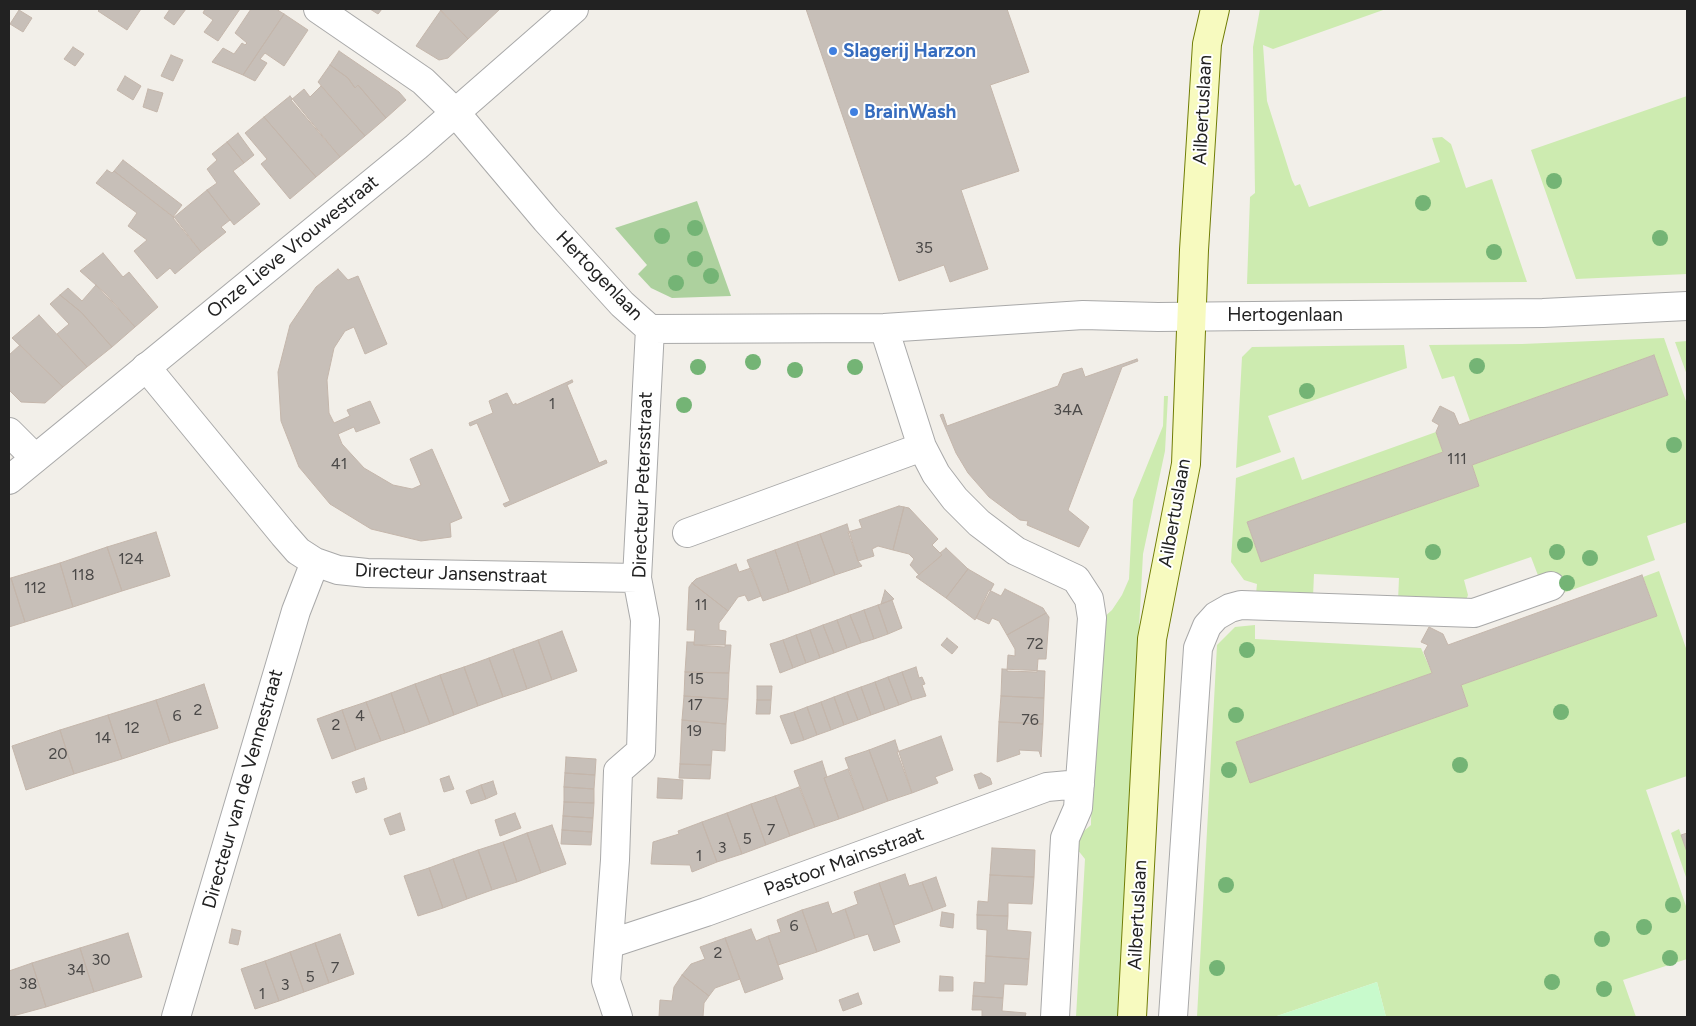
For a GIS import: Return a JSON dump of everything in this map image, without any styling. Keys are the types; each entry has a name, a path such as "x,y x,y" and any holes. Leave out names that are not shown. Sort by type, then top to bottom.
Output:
{"main road":[{"name":"Ailbertuslaan","path":"1132,1017 1152,639 1186,464 1194,250 1207,44 1215,9"}],"street":[{"name":"Hertogenlaan","path":"318,9 424,81 455,112 596,276 622,304 650,328 884,328 1083,315 1543,314 1687,306"},
{"name":"Onze Lieve Vrouwestraat","path":"9,480 455,112 574,9"},
{"name":"Directeur Petersstraat","path":"618,1017 606,981 615,860 618,771 641,751 645,620 637,578 650,328"},
{"path":"884,328 922,447 936,474 955,499 980,523 1016,551 1076,578 1089,599 1092,618 1078,808 1065,838 1054,1017"},
{"name":"Directeur Jansenstraat","path":"146,368 298,552 315,562 338,570 367,573 637,578"},
{"path":"9,432 35,458"},
{"path":"687,533 922,447"},
{"name":"Directeur van de Vennestraat","path":"176,1017 296,611 315,562"},
{"path":"1173,1017 1198,648 1207,626 1216,616 1230,608 1242,605 1474,613 1551,586"},
{"name":"Pastoor Mainsstraat","path":"609,944 706,912 1047,787 1080,784"}],"green space":[{"path":"1260,9 1386,9 1273,49 1263,45 1267,101 1292,180 1295,186 1300,184 1309,207 1440,162 1432,138 1442,137 1451,144 1466,188 1492,179 1527,282 1247,284 1250,197 1255,193 1253,47"},
{"path":"1687,96 1687,274 1576,279 1531,150"},
{"path":"697,201 731,296 672,298 651,288 638,274 647,265 615,228"},
{"path":"1664,338 1687,404 1687,522 1647,536 1655,560 1555,596 1539,578 1531,557 1464,580 1468,595 1464,605 1398,601 1399,578 1314,574 1313,597 1256,594 1257,584 1244,580 1231,562 1236,478 1294,457 1302,480 1436,432 1443,452 1247,522 1261,562 1479,486 1472,465 1668,395 1654,355 1470,421 1454,376 1442,379 1429,345 1522,344"},
{"path":"1687,341 1687,375 1675,342"},
{"path":"1404,345 1407,368 1268,416 1281,452 1236,468 1242,357 1252,347"},
{"path":"1164,396 1168,396 1165,451 1143,554 1118,1017 1076,1017 1085,859 1077,849 1078,836 1091,825 1102,619 1112,610 1122,595 1129,579 1133,500 1163,426"},
{"path":"1659,571 1687,651 1687,776 1646,790 1687,909 1687,959 1623,980 1636,1017 1386,1017 1377,982 1274,1017 1197,1017 1217,645 1235,627 1255,625 1255,639 1421,648 1432,673 1236,742 1250,782 1468,706 1461,685 1657,616 1643,577"},
{"path":"1679,829 1687,852 1687,880 1671,833"},
{"path":"1377,982 1386,1017 1274,1017"}],"building":[{"path":"100,9 141,9 127,30 98,11"},
{"path":"170,9 186,9 174,25 164,18"},
{"path":"205,9 240,9 218,41 204,32 213,20 203,13"},
{"path":"251,9 276,9 284,14 243,75 212,62 223,48 234,54 242,43 245,45 247,43 235,33"},
{"path":"370,9 382,9 378,14"},
{"path":"439,9 500,9 468,39"},
{"path":"806,9 1007,9 1029,72 990,85 1019,171 961,190 988,269 950,282 944,265 899,281"},
{"path":"19,10 32,18 23,32 10,24"},
{"path":"441,10 468,39 448,58 439,60 416,46"},
{"path":"284,14 308,30 284,66 265,53 260,59 267,63 255,81 243,75"},
{"path":"73,47 84,54 75,66 64,59"},
{"path":"339,51 399,92 406,100 386,118 358,85 355,88 348,78 330,65"},
{"path":"171,55 183,60 173,81 161,76"},
{"path":"330,65 348,78 355,88 358,85 386,118 365,136 318,82"},
{"path":"125,76 141,86 133,100 117,90"},
{"path":"321,86 365,136 340,157 291,100 304,89 310,97"},
{"path":"148,89 163,93 157,112 143,107"},
{"path":"290,96 340,157 316,177 264,117"},
{"path":"264,117 316,177 290,199 261,164 267,159 245,133"},
{"path":"238,133 254,155 244,163 227,142"},
{"path":"227,142 244,163 233,171 260,204 234,225 207,190 217,183 207,169 217,160 212,154"},
{"path":"123,160 182,205 173,217 114,171"},
{"path":"107,170 112,173 114,171 175,218 201,252 175,274 170,268 157,279 134,251 147,240 128,226 137,213 96,183"},
{"path":"207,190 230,220 221,227 226,232 201,252 173,218"},
{"path":"103,253 123,277 129,272 158,307 135,327 105,293 80,271"},
{"path":"338,269 348,280 358,276 387,344 365,354 354,327 345,331 334,348 327,380 329,413 334,423 350,416 347,410 370,401 380,423 356,432 354,427 338,434 342,444 364,468 393,485 412,489 421,485 410,459 432,449 462,518 450,523 451,537 421,541 371,529 330,504 299,467 281,421 278,372 290,325 316,287"},
{"path":"96,285 135,327 112,347 81,312 60,295 68,288 82,301"},
{"path":"60,295 81,312 112,347 87,367 57,334 69,324 50,304"},
{"path":"39,315 87,367 63,387 12,338"},
{"path":"20,345 63,387 45,403 21,402 9,390 9,355"},
{"path":"1654,355 1668,395 1472,465 1479,486 1261,562 1247,522 1443,452 1436,432 1439,425 1432,421 1440,406 1454,413 1459,425"},
{"path":"1137,359 1138,361 1122,367 1068,510 1089,527 1079,547 1027,525 1028,521 1020,520 989,497 968,473 956,453 940,415 943,414 947,426 1058,386 1063,374 1082,368 1085,377"},
{"path":"572,380 573,382 567,385 599,463 606,460 607,463 505,507 503,504 510,501 477,423 470,426 469,423 493,413 489,401 507,393 513,405 516,403 516,405"},
{"path":"899,506 904,507 893,550 878,546 872,549 874,556 858,561 848,532 862,528 859,520"},
{"path":"904,507 909,508 938,539 932,545 942,555 919,575 910,565 914,559 909,554 893,550"},
{"path":"847,524 858,561 862,566 835,575 820,534"},
{"path":"156,532 170,576 122,591 107,547"},
{"path":"820,534 835,575 811,584 797,542"},
{"path":"797,542 811,584 789,592 775,550"},
{"path":"107,547 122,591 73,607 60,563"},
{"path":"946,548 968,569 946,598 916,577 942,555 940,553"},
{"path":"775,550 789,592 763,601 747,560"},
{"path":"60,563 73,607 25,622 11,578"},
{"path":"736,564 739,572 751,568 761,596 748,601 745,595 738,597 728,611 692,583 696,579"},
{"path":"968,569 994,584 975,620 946,598"},
{"path":"1642,575 1657,616 1461,685 1468,706 1250,783 1236,742 1432,673 1424,652 1428,645 1421,642 1429,627 1443,634 1448,645"},
{"path":"11,578 25,622 9,627 9,579"},
{"path":"692,583 728,611 719,623 719,630 726,631 725,647 694,645 695,630 687,630 689,587"},
{"path":"1005,589 1043,608 1046,613 1007,635 999,621 992,618 989,624 976,618 989,590 1001,596"},
{"path":"885,590 894,599 881,604"},
{"path":"892,600 902,628 888,634 878,605"},
{"path":"878,605 888,634 874,639 864,610"},
{"path":"864,610 874,639 861,643 850,615"},
{"path":"1046,613 1049,617 1046,659 1038,659 1037,672 1007,671 1008,655 1015,656 1015,649 1007,635"},
{"path":"850,615 861,643 847,648 837,620"},
{"path":"837,620 847,648 834,653 823,625"},
{"path":"823,625 834,653 820,658 810,630"},
{"path":"810,630 820,658 806,663 796,635"},
{"path":"562,631 577,671 552,680 538,640"},
{"path":"796,635 806,663 793,668 783,640"},
{"path":"947,638 958,647 952,654 941,645"},
{"path":"538,640 552,680 527,689 513,649"},
{"path":"783,640 793,668 780,673 770,644"},
{"path":"687,642 694,642 694,645 731,645 729,673 685,672"},
{"path":"513,649 527,689 503,697 489,658"},
{"path":"489,658 503,697 478,706 464,667"},
{"path":"464,667 478,706 454,715 440,675"},
{"path":"916,667 919,678 922,677 925,684 922,685 926,696 912,700 902,672"},
{"path":"1002,669 1045,671 1044,698 1001,696"},
{"path":"685,672 729,673 728,699 684,696"},
{"path":"902,672 912,700 899,705 888,677"},
{"path":"440,675 454,715 430,724 415,684"},
{"path":"888,677 899,705 885,710 875,682"},
{"path":"875,682 885,710 871,715 861,687"},
{"path":"204,684 218,728 170,743 156,700"},
{"path":"415,684 430,724 405,733 391,693"},
{"path":"757,686 772,686 771,700 757,700"},
{"path":"861,687 871,715 858,720 847,692"},
{"path":"847,692 858,720 844,725 834,697"},
{"path":"391,693 405,733 381,741 366,702"},
{"path":"684,696 728,699 726,724 682,720"},
{"path":"1001,696 1044,698 1043,724 999,722"},
{"path":"834,697 844,725 831,730 821,702"},
{"path":"156,700 170,743 122,759 108,715"},
{"path":"757,700 771,700 770,714 756,714"},
{"path":"366,702 381,741 356,750 342,710"},
{"path":"821,702 831,730 817,735 807,707"},
{"path":"807,707 817,735 804,740 794,712"},
{"path":"342,710 356,750 332,759 317,719"},
{"path":"794,712 804,740 791,744 780,716"},
{"path":"108,715 122,759 74,774 60,730"},
{"path":"682,720 726,724 725,751 712,750 711,765 680,764"},
{"path":"999,722 1043,724 1041,757 1039,751 1019,750 1020,754 997,762"},
{"path":"60,730 74,774 26,790 12,746"},
{"path":"941,736 953,770 935,777 938,783 912,793 897,752"},
{"path":"895,740 912,793 888,801 869,750"},
{"path":"869,750 888,801 864,810 845,758"},
{"path":"566,757 596,759 595,775 565,773"},
{"path":"822,761 827,777 824,778 839,819 815,827 794,771"},
{"path":"680,764 711,765 710,779 679,778"},
{"path":"848,769 864,810 839,819 824,778"},
{"path":"565,773 595,775 594,789 564,787"},
{"path":"981,773 990,778 992,784 979,789 974,775"},
{"path":"449,776 454,789 444,792 440,779"},
{"path":"364,778 367,789 356,793 352,782"},
{"path":"658,778 683,780 682,799 657,798"},
{"path":"493,781 497,794 486,799 481,785"},
{"path":"481,785 486,799 471,804 466,791"},
{"path":"564,787 594,789 594,803 564,802"},
{"path":"799,787 815,827 790,836 775,796"},
{"path":"775,796 790,836 766,845 751,804"},
{"path":"564,802 594,803 593,818 563,816"},
{"path":"751,804 766,845 742,854 727,813"},
{"path":"400,813 405,830 390,835 384,819"},
{"path":"515,813 521,828 500,836 495,820"},
{"path":"727,813 742,854 717,862 702,822"},
{"path":"563,816 593,818 592,832 562,830"},
{"path":"702,822 717,862 692,872 690,865 651,864 653,842 679,834 678,831"},
{"path":"552,825 566,864 541,873 527,833"},
{"path":"562,830 592,832 591,845 561,844"},
{"path":"527,833 541,873 517,882 503,842"},
{"path":"1687,833 1687,852 1681,835"},
{"path":"503,842 517,882 492,890 478,850"},
{"path":"992,848 1035,850 1034,877 990,875"},
{"path":"478,850 492,890 467,899 453,859"},
{"path":"453,859 467,899 443,908 429,868"},
{"path":"429,868 443,908 418,916 404,876"},
{"path":"905,874 909,886 922,882 933,911 894,925 879,883"},
{"path":"990,875 1034,877 1032,904 1008,903 1008,916 977,915 978,901 988,902"},
{"path":"936,877 946,906 933,911 922,882"},
{"path":"879,883 900,942 874,951 868,934 855,938 845,909 858,904 854,892"},
{"path":"828,902 832,914 845,909 855,938 817,952 802,910"},
{"path":"802,910 817,952 778,965 768,936 781,932 777,920"},
{"path":"942,912 954,914 953,928 940,926"},
{"path":"977,915 1008,916 1007,930 1031,932 1029,959 986,956 987,930 977,929"},
{"path":"232,929 241,931 238,945 229,943"},
{"path":"751,929 756,941 768,936 783,979 745,993 725,938"},
{"path":"128,933 142,977 94,992 80,948"},
{"path":"340,934 354,974 329,983 315,943"},
{"path":"725,938 740,979 715,988 709,996 682,975 691,964 705,959 700,947"},
{"path":"315,943 329,983 304,992 290,952"},
{"path":"80,948 94,992 46,1007 32,963"},
{"path":"290,952 304,992 279,1001 265,961"},
{"path":"986,956 1029,959 1027,985 1004,984 1003,998 973,996 974,982 985,983"},
{"path":"265,961 279,1001 255,1009 241,969"},
{"path":"32,963 46,1007 9,1017 9,971"},
{"path":"682,975 709,996 704,1003 703,1017 659,1017 660,1000 672,1001 674,987"},
{"path":"940,976 953,977 953,991 939,991"},
{"path":"858,993 862,1004 843,1011 839,1000"},
{"path":"973,996 1003,998 1002,1011 1026,1013 1025,1017 982,1017 982,1010 972,1010"}],"place":[{"name":"Slagerij Harzon","path":"833,51"},
{"name":"BrainWash","path":"854,112"}]}
